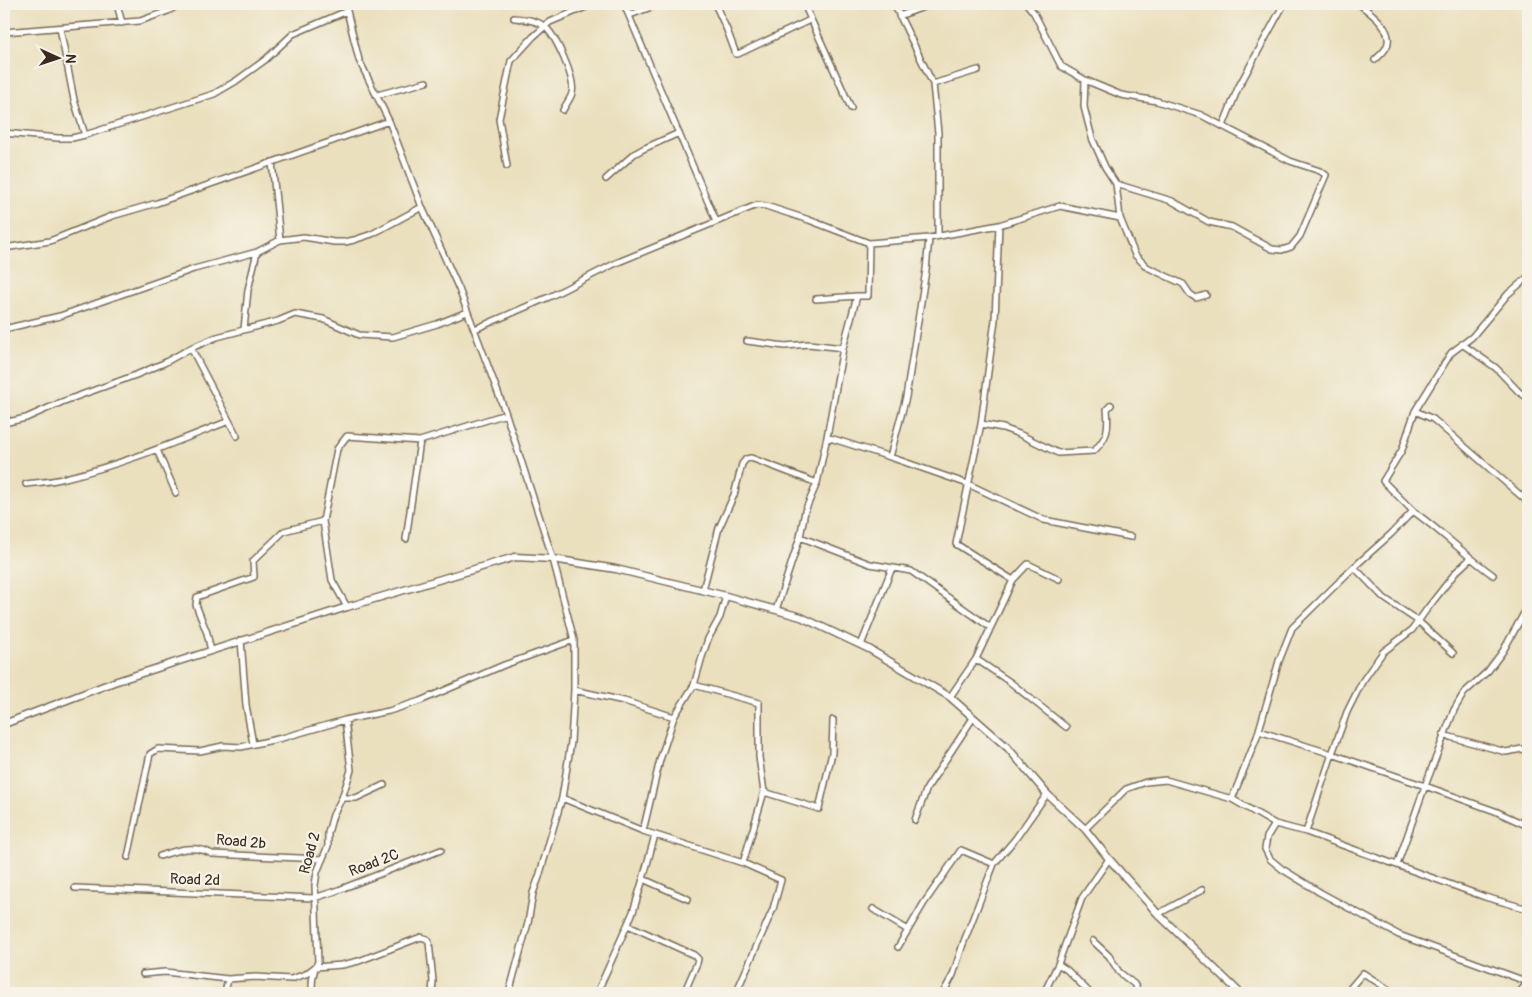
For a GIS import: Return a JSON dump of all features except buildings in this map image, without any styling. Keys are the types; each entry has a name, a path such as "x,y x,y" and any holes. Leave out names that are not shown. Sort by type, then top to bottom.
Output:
{"street":[{"path":"117,4 122,23"},
{"path":"4,32 122,23 147,18 168,11 180,4"},
{"path":"347,4 359,60 389,121 422,207 475,329 506,414 553,559 574,640 571,742 562,798 533,893 528,923 509,993"},
{"path":"507,166 499,119 511,61 533,36 550,22 593,4"},
{"path":"624,4 716,221"},
{"path":"630,15 659,4"},
{"path":"716,4 736,54 810,20"},
{"path":"804,4 851,108"},
{"path":"894,4 933,84 938,133 938,235"},
{"path":"900,16 932,4"},
{"path":"1027,4 1034,13 1061,66 1085,80 1121,95 1156,102 1201,115 1290,161 1320,171 1326,175 1300,236 1291,247 1282,250 1272,249 1232,227 1209,222 1172,201 1116,184"},
{"path":"1223,126 1238,88 1284,4"},
{"path":"1359,4 1384,26 1386,32 1388,39 1387,47 1375,60"},
{"path":"4,133 72,138 214,94 265,60 293,34 347,11"},
{"path":"514,18 535,21 545,26 560,50 572,83 573,92 563,110"},
{"path":"60,28 74,100 85,135"},
{"path":"933,84 978,70"},
{"path":"1085,80 1084,107 1092,138 1116,184 1120,218 1136,255 1147,267 1183,284 1190,294 1196,298 1206,295"},
{"path":"377,95 426,82"},
{"path":"4,248 50,241 112,216 157,203 389,121"},
{"path":"606,179 634,154 679,133"},
{"path":"272,162 280,240"},
{"path":"475,329 549,297 616,263 757,205 766,206 869,243 929,238 999,225 1060,206 1120,218"},
{"path":"4,329 60,316 194,269 257,252 280,240 304,237 345,242 372,234 422,207"},
{"path":"999,225 995,320 981,424 956,544 1013,580"},
{"path":"890,456 906,397 926,270 929,238"},
{"path":"816,298 868,296 869,243"},
{"path":"244,329 248,290 257,252"},
{"path":"1493,575 1470,559 1432,525 1413,511 1383,481 1402,450 1415,411 1451,353 1472,337 1508,294 1528,277"},
{"path":"776,610 800,537 805,511 817,484 843,348 856,296"},
{"path":"59,403 164,363 191,348 217,337 278,321 295,314 323,319 359,335 393,337 437,324 468,312"},
{"path":"747,341 785,346 809,344 843,348"},
{"path":"1462,344 1496,368 1519,392 1528,398"},
{"path":"191,348 237,436"},
{"path":"4,411 8,422 26,418 104,385"},
{"path":"981,424 1003,428 1019,434 1058,453 1094,451 1103,442 1107,433 1109,425 1107,410 1111,405"},
{"path":"1415,411 1433,420 1528,500"},
{"path":"347,607 332,580 323,521 338,450 347,436 420,441 506,414"},
{"path":"26,484 63,479 157,450 230,421"},
{"path":"827,437 890,456 968,484 1044,520 1131,536"},
{"path":"406,539 420,441"},
{"path":"157,450 176,493"},
{"path":"703,590 722,521 734,495 742,464 746,459 751,458 817,484"},
{"path":"1232,799 1259,731 1279,661 1292,628 1413,511"},
{"path":"211,651 207,633 196,605 198,597 254,577 253,561 284,531 323,521"},
{"path":"800,537 870,564 911,571 991,628"},
{"path":"4,724 114,682 241,640 515,557 553,559 616,569 703,590 801,617 861,645 950,697 1008,748 1047,794 1085,829 1158,914 1240,993"},
{"path":"1306,832 1347,712 1362,682 1383,652 1412,630 1456,572 1470,559"},
{"path":"950,697 976,659 1013,580 1028,564 1059,579"},
{"path":"1354,567 1384,598 1418,621 1453,653"},
{"path":"861,645 892,568"},
{"path":"643,830 660,760 674,717 694,685 705,648 720,617 726,596"},
{"path":"1397,865 1443,735 1454,710 1464,693 1488,671 1503,651 1528,606"},
{"path":"241,640 246,705 253,744"},
{"path":"128,857 150,754 158,749 200,751 223,746 235,748 282,738 345,720 389,711 420,701 504,665 574,640"},
{"path":"976,659 1010,682 1066,727"},
{"path":"694,685 759,703 759,757 764,792 743,863"},
{"path":"574,690 624,701 674,717"},
{"path":"915,820 927,788 973,718"},
{"name":"Road 2","path":"312,993 312,981 318,962 314,898 317,872 328,846 328,833 333,815 342,798 351,770 345,720"},
{"path":"764,792 819,809 832,753 833,720"},
{"path":"1259,731 1425,786 1495,811 1528,826"},
{"path":"1443,735 1506,752 1522,749 1528,751"},
{"path":"1085,829 1126,789 1146,782 1166,780 1232,799 1275,824 1306,832 1485,898 1528,909"},
{"path":"342,798 356,798 384,785"},
{"path":"943,993 953,975 994,864 1016,838 1047,794"},
{"path":"562,798 655,835 743,863 781,880 773,909 736,993"},
{"path":"1275,824 1267,837 1265,849 1270,859 1282,869 1352,911 1399,935 1528,983 1519,993"},
{"path":"598,993 628,925 655,835"},
{"name":"Road 2b","path":"160,856 182,849 205,850 212,854 322,859"},
{"name":"Road 2C","path":"314,898 442,850"},
{"path":"898,947 924,903 961,850 994,864"},
{"path":"1044,993 1058,964 1082,898 1109,859"},
{"path":"643,879 688,899"},
{"name":"Road 2d","path":"75,888 314,898"},
{"path":"1158,914 1202,890"},
{"path":"872,909 908,930"},
{"path":"628,925 694,954 698,959 697,963 684,993"},
{"path":"143,974 165,972 228,979 255,976 292,979 306,974 315,967 342,965 359,961 418,937 424,937 429,942 433,981 432,993"},
{"path":"1093,941 1109,956 1120,972 1134,984 1139,993"},
{"path":"1058,964 1067,970 1090,993"},
{"path":"1346,993 1363,972 1394,993"},
{"path":"225,993 228,979"}]}
